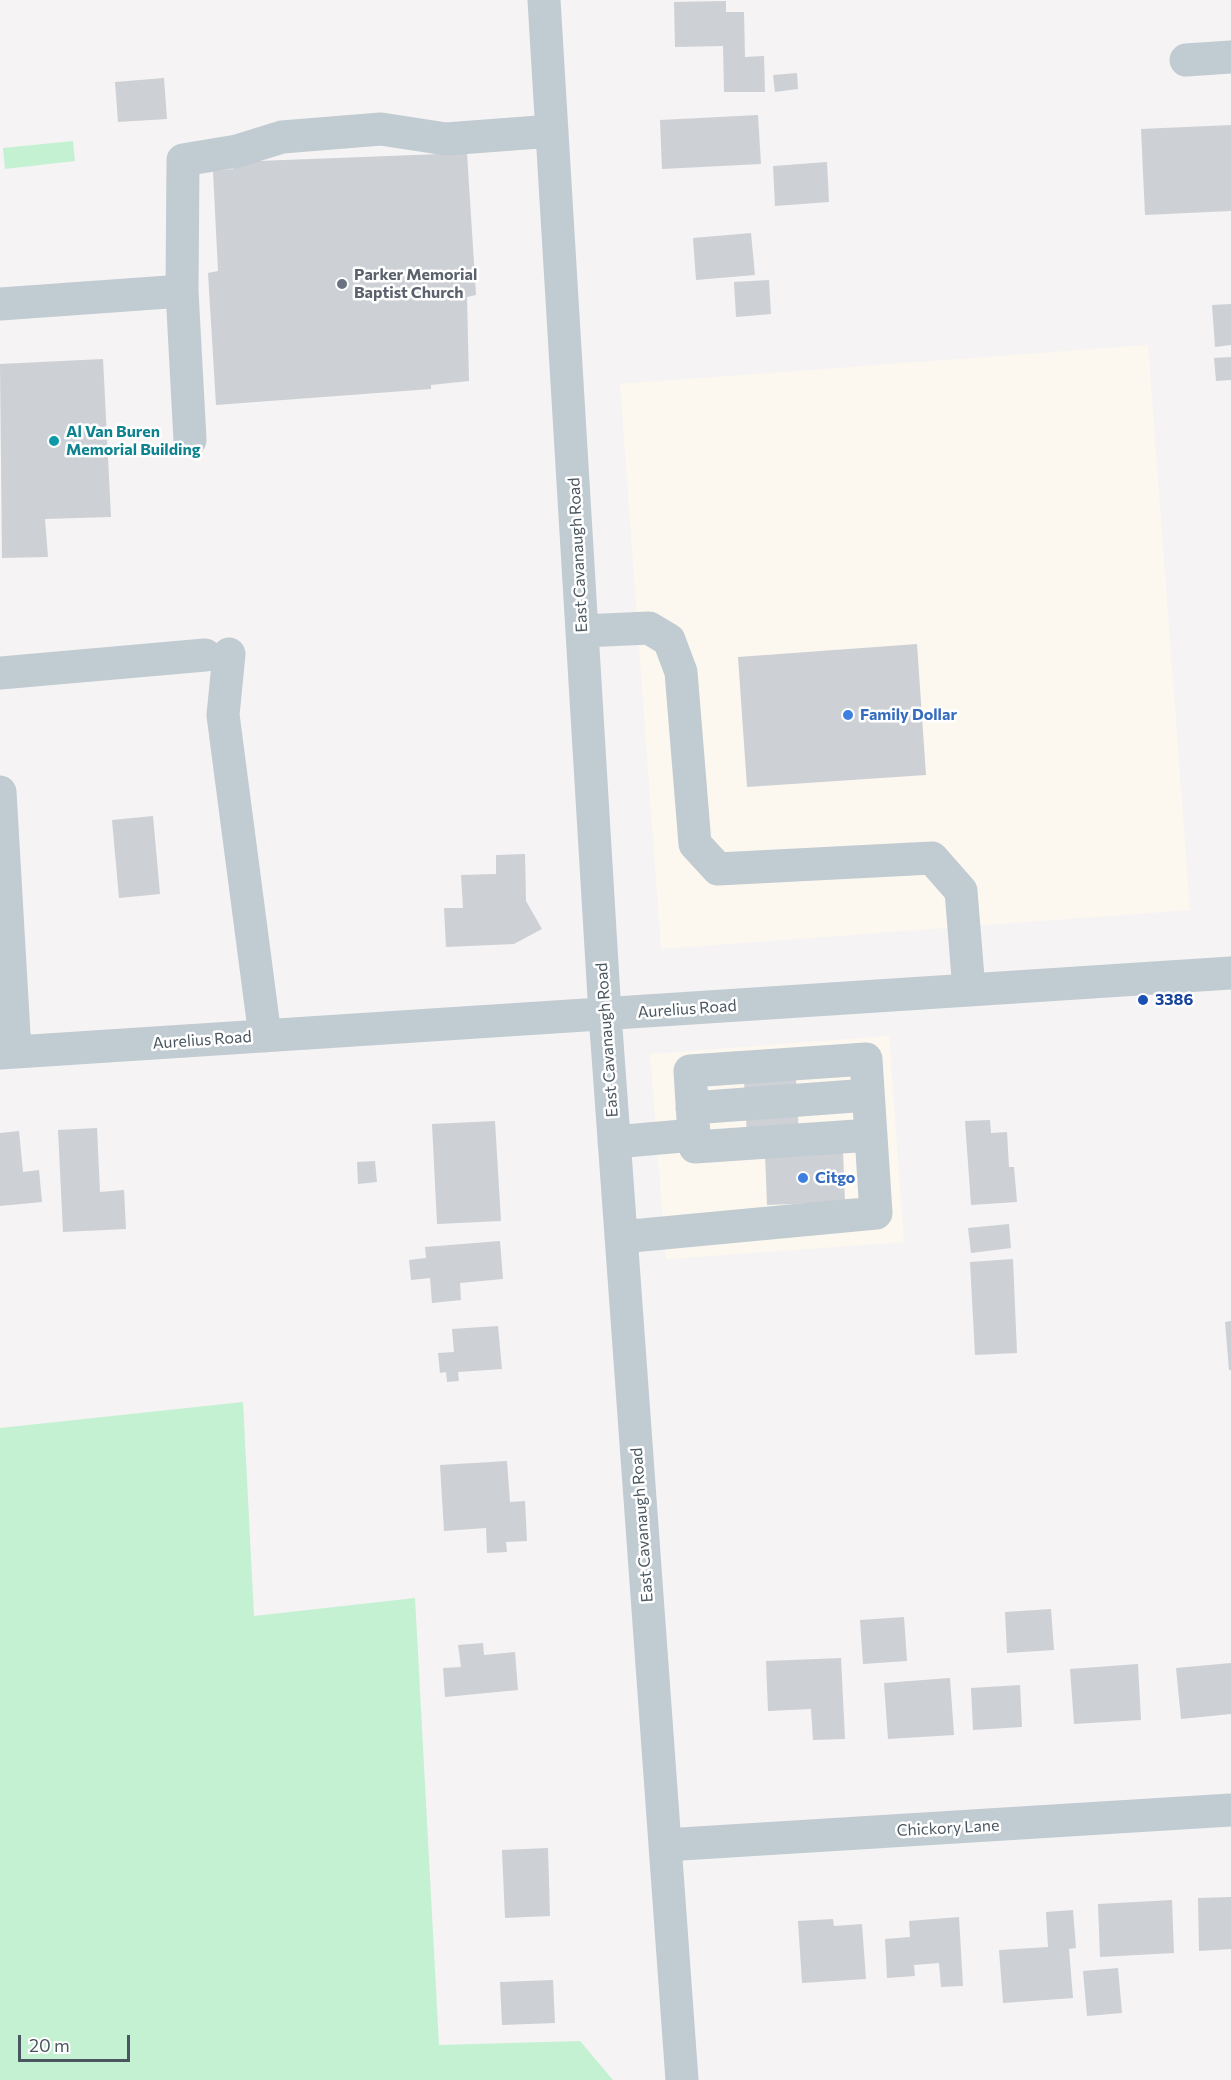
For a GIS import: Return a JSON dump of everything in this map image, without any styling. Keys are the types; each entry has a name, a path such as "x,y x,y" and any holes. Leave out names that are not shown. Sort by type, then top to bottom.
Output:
{"street":[{"name":"East Cavanaugh Road","path":"544,0 605,1014 682,2080"},
{"path":"1186,60 1231,57"},
{"path":"190,440 182,291 183,160 237,151 282,136 381,129 446,139 552,131"},
{"path":"0,304 182,291"},
{"path":"583,631 650,628 669,640 681,672 695,844 717,869 932,858 961,891 969,990"},
{"path":"0,673 217,654 222,715 265,1036"},
{"path":"0,792 8,1052"},
{"name":"Aurelius Road","path":"8,1052 1231,973"},
{"path":"621,1238 876,1213 871,1135 868,1095 866,1059 690,1071 695,1147 871,1135"},
{"path":"614,1142 693,1121"},
{"name":"Chickory Lane","path":"665,1845 1231,1810"}],"shaded area":[{"path":"1148,345 1190,910 661,949 620,384"},
{"path":"889,1036 904,1242 666,1259 650,1054"}],"green space":[{"path":"73,141 75,161 5,169 3,148"},
{"path":"243,1402 254,1616 415,1598 439,2045 580,2041 613,2080 0,2080 0,1428"}],"building":[{"path":"726,1 726,12 744,12 745,57 764,56 765,92 724,92 723,46 675,47 674,2"},
{"path":"797,73 798,89 775,92 773,75"},
{"path":"164,78 167,119 118,122 115,82"},
{"path":"758,115 761,164 662,169 660,120"},
{"path":"1231,125 1231,211 1145,215 1141,129"},
{"name":"Parker Memorial Baptist Church","path":"467,153 476,295 467,297 469,381 431,385 431,389 216,405 208,273 218,271 213,171 233,169 232,162"},
{"path":"827,162 829,202 775,206 773,166"},
{"path":"751,233 755,275 696,280 693,238"},
{"path":"769,280 771,314 736,317 734,282"},
{"path":"1231,304 1231,345 1215,347 1212,305"},
{"path":"1231,357 1231,380 1216,381 1214,358"},
{"name":"Al Van Buren Memorial Building","path":"103,359 111,517 45,519 48,557 2,558 0,364"},
{"path":"917,644 926,775 747,787 738,657"},
{"path":"153,816 160,894 119,898 112,820"},
{"path":"525,854 526,901 542,929 514,944 446,947 444,908 463,908 461,875 496,874 496,855"},
{"path":"796,1078 800,1153 843,1151 845,1202 767,1205 765,1154 748,1155 744,1081"},
{"path":"990,1120 991,1133 1007,1132 1009,1167 1014,1167 1017,1202 971,1205 965,1121"},
{"path":"495,1121 501,1221 437,1224 432,1124"},
{"path":"97,1128 100,1192 124,1190 126,1229 63,1232 58,1130"},
{"path":"19,1131 23,1172 39,1170 42,1202 0,1206 0,1133"},
{"path":"375,1161 377,1182 358,1184 357,1162"},
{"path":"1009,1224 1011,1248 971,1253 968,1228"},
{"path":"500,1241 503,1279 460,1283 461,1300 432,1303 430,1278 411,1280 409,1260 426,1258 425,1247"},
{"path":"1013,1259 1017,1353 975,1355 970,1262"},
{"path":"1231,1321 1231,1370 1229,1370 1225,1322"},
{"path":"498,1326 502,1369 458,1372 459,1381 447,1382 446,1372 440,1373 438,1353 454,1352 452,1329"},
{"path":"507,1461 510,1502 525,1501 527,1541 506,1542 507,1552 487,1553 486,1528 444,1531 440,1465"},
{"path":"1051,1609 1054,1650 1007,1653 1005,1612"},
{"path":"904,1617 907,1661 863,1664 860,1620"},
{"path":"483,1643 484,1655 515,1652 518,1690 445,1697 443,1668 461,1667 458,1645"},
{"path":"841,1658 845,1739 813,1740 811,1709 768,1711 766,1661"},
{"path":"1231,1663 1231,1714 1181,1719 1176,1668"},
{"path":"1138,1664 1141,1720 1074,1724 1070,1669"},
{"path":"950,1678 954,1735 888,1739 884,1683"},
{"path":"1020,1685 1022,1727 973,1730 971,1688"},
{"path":"548,1848 550,1916 505,1918 502,1850"},
{"path":"1231,1897 1231,1949 1199,1951 1198,1898"},
{"path":"1172,1900 1174,1953 1100,1957 1098,1904"},
{"path":"1073,1910 1076,1948 1069,1949 1073,1998 1003,2003 999,1950 1048,1947 1046,1912"},
{"path":"959,1917 963,1986 941,1987 939,1963 914,1965 915,1976 887,1978 885,1939 910,1937 909,1921"},
{"path":"833,1919 834,1926 862,1924 866,1979 802,1983 798,1921"},
{"path":"1118,1968 1122,2013 1087,2016 1083,1971"},
{"path":"553,1980 555,2023 502,2025 500,1982"}],"place":[{"name":"Parker Memorial Baptist Church","path":"342,284"},
{"name":"Al Van Buren Memorial Building","path":"54,441"},
{"name":"Family Dollar","path":"848,715"},
{"name":"3386","path":"1143,1000"},
{"name":"Citgo","path":"803,1178"}]}
